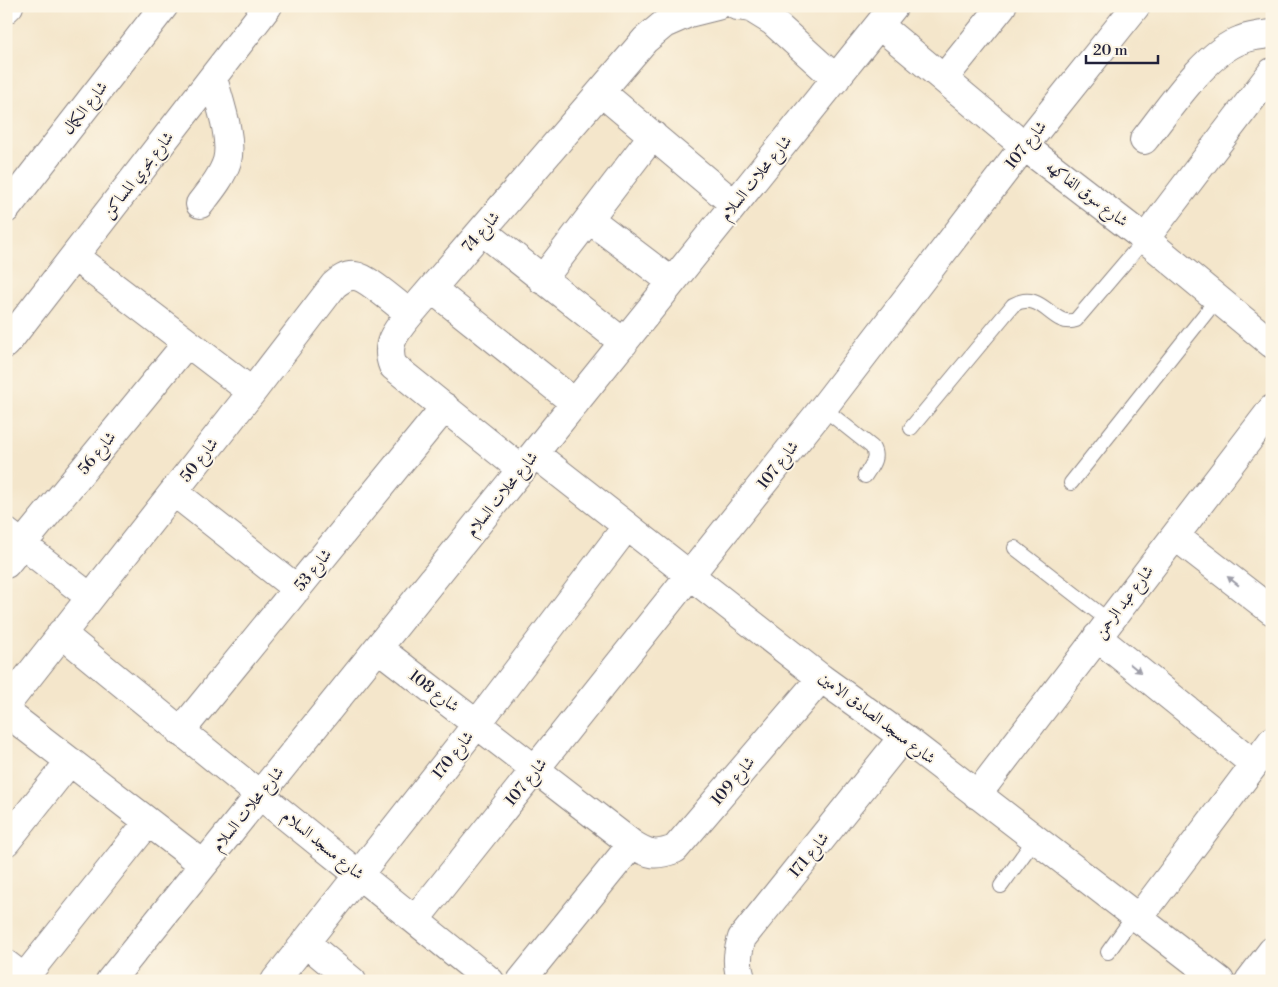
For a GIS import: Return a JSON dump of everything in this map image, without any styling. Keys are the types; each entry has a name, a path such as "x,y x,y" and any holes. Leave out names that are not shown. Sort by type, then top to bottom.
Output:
{"street":[{"path":"6,9 9,6"},
{"name":"شارع الكمال","path":"7,208 164,6"},
{"name":"شارع بحري المساكن","path":"6,344 268,6"},
{"name":"شارع 74","path":"528,462 445,408 394,366 389,356 391,340 410,314 602,92 645,40 662,15 689,13 717,6"},
{"path":"737,6 751,8 772,21 836,79"},
{"path":"944,78 1002,6"},
{"name":"شارع 107","path":"415,920 823,408 1024,146 1136,6"},
{"name":"شارع محلات السلام","path":"110,981 836,79 882,14"},
{"name":"شارع سوق الفاكهه","path":"882,14 944,78 1024,146 1145,239 1272,344"},
{"path":"1144,140 1196,76 1221,50 1241,39 1272,34"},
{"path":"1145,239 1272,72"},
{"path":"200,204 216,184 227,161 228,144 224,120 213,78"},
{"path":"602,92 734,204"},
{"path":"542,280 652,135"},
{"path":"589,219 672,282"},
{"path":"482,231 624,343"},
{"path":"74,257 252,392"},
{"name":"شارع 50","path":"6,705 334,285 343,278 356,276 368,282 410,314"},
{"path":"432,289 575,403"},
{"name":"شارع 56","path":"12,546 187,343"},
{"name":"شارع 53","path":"180,732 445,408"},
{"name":"شارع عبد الرحمن","path":"977,794 1272,409"},
{"name":"شارع مسجد الصادق الامين","path":"528,462 627,526 821,678 903,737 1220,981"},
{"path":"174,492 297,589"},
{"name":"شارع 170","path":"275,981 477,724 627,526"},
{"path":"1175,536 1272,611"},
{"path":"12,546 90,597"},
{"path":"1103,629 1254,764"},
{"name":"شارع مسجد السلام","path":"61,633 180,732 490,981"},
{"name":"شارع 108","path":"378,648 632,844"},
{"name":"شارع 109","path":"632,844 645,852 660,854 675,849 821,678"},
{"path":"6,712 203,864"},
{"name":"شارع 171","path":"742,981 737,968 737,952 742,938 903,737"},
{"path":"1136,917 1272,741"},
{"path":"9,832 70,761"},
{"path":"19,974 148,822"},
{"path":"521,981 632,844"},
{"path":"305,942 352,981"},
{"path":"1249,981 1272,951"}],"lane":[{"path":"910,428 1013,305 1029,300 1038,303 1063,321 1070,322 1076,320 1145,239"},
{"path":"1071,483 1217,298"},
{"path":"823,408 872,447 875,457 865,476"},
{"path":"1015,548 1103,629"},
{"path":"1000,886 1035,839"},
{"path":"1108,952 1136,917"}]}
